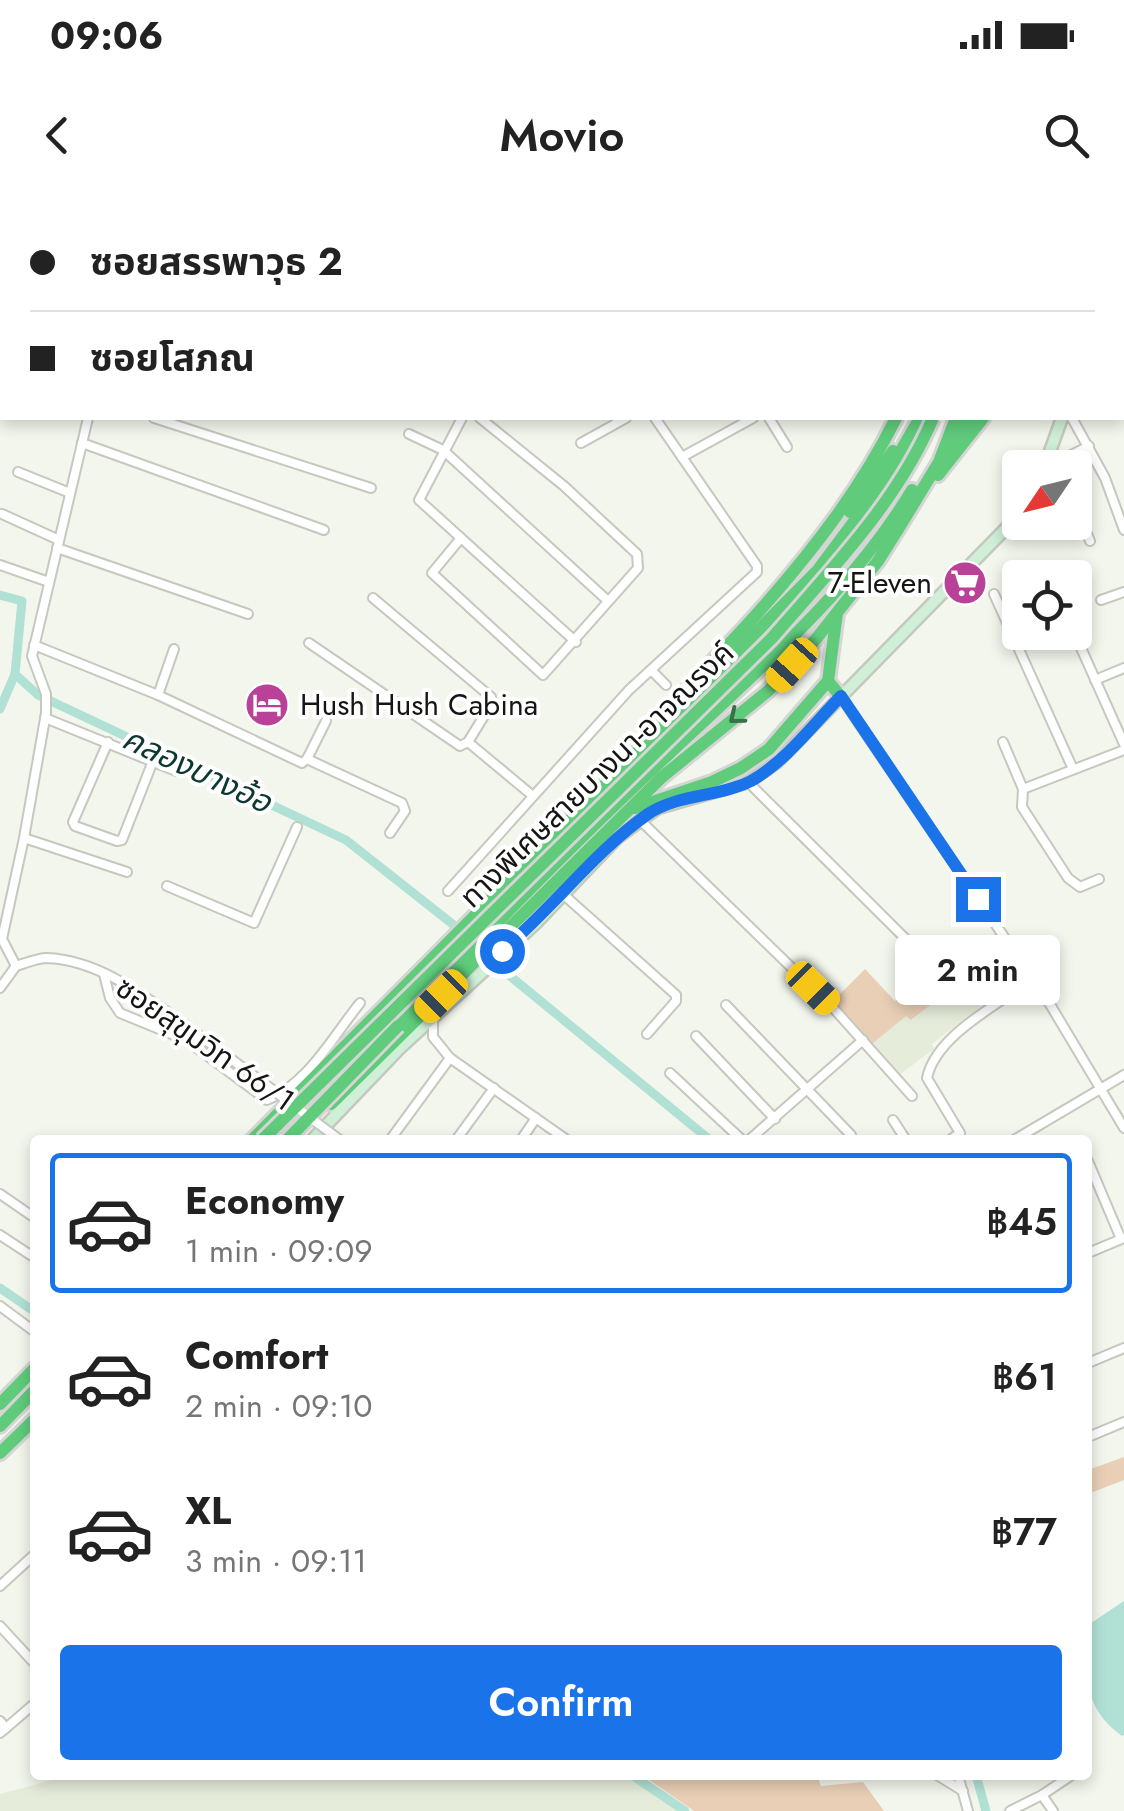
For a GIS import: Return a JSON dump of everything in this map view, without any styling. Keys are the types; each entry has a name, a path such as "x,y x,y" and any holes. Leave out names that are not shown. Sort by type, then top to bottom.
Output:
{"highway":[{"path":"632,757 684,690 798,566 836,517 895,420"},
{"path":"778,612 917,420"},
{"path":"257,1135 816,571 879,488 917,420"},
{"name":"ทางพิเศษสายบางนา-อาจณรงค์","path":"267,1135 772,638 890,494 932,420"},
{"path":"939,462 953,420"},
{"name":"ทางพิเศษสายบางนา-อาจณรงค์","path":"295,1135 517,902 737,691 839,587 905,502 953,420"},
{"path":"295,1135 662,777 768,692 878,560 969,420"},
{"path":"910,509 981,420"},
{"path":"625,813 649,801 690,791 741,768 768,749 828,681 837,612"},
{"path":"828,681 841,696"},
{"path":"0,1392 30,1362"},
{"path":"0,1404 30,1373"},
{"path":"0,1424 30,1393"},
{"path":"0,1454 30,1423"}],"street":[{"path":"0,988 16,966 2,939 46,715 46,694 32,656 88,420"},
{"path":"160,420 371,488"},
{"path":"461,420 419,500 576,642"},
{"path":"460,538 432,573 541,674 546,674 576,642 638,568 637,554 564,486 482,420"},
{"path":"581,443 622,420"},
{"path":"448,891 574,749 758,569 656,420"},
{"path":"682,456 749,420"},
{"path":"770,420 787,447"},
{"path":"1050,450 1061,420"},
{"path":"1073,420 1089,446 1124,530"},
{"path":"410,434 443,450 608,601"},
{"path":"82,444 324,530"},
{"path":"1082,450 1089,446"},
{"path":"18,472 70,493"},
{"path":"2,514 58,544 248,614"},
{"path":"317,1135 433,1017 564,895 617,838 658,808 748,782 777,762 1002,532"},
{"path":"0,565 49,582"},
{"path":"1101,600 1124,592"},
{"path":"994,594 1074,769"},
{"path":"309,643 462,747 492,703 491,697 373,598"},
{"path":"34,645 158,694 302,763 308,760 326,720"},
{"path":"158,694 174,649"},
{"path":"1023,789 1124,747 1083,650"},
{"path":"1096,680 1124,668"},
{"path":"651,670 666,686"},
{"path":"841,696 1033,979 1123,1125"},
{"path":"46,715 176,771"},
{"path":"108,742 73,822 75,826 122,840 153,760"},
{"path":"468,742 533,796"},
{"path":"1003,742 1023,789 1022,807 1068,878 1080,886 1098,878"},
{"path":"308,760 402,803 405,811 390,833"},
{"path":"748,782 956,990 1011,950"},
{"path":"640,820 863,1040 912,1096"},
{"path":"167,886 254,924 297,827"},
{"path":"24,838 126,872"},
{"path":"564,895 676,995 676,1001 648,1034"},
{"name":"ซอยสุขุมวิท 66/1","path":"16,966 44,958 123,981 333,1135"},
{"path":"104,974 110,998 120,1013 186,1040 267,1100 283,1092 311,1065 360,1003"},
{"path":"957,1135 960,1133 928,1078 930,1063 942,1046 1033,979"},
{"path":"726,1005 851,1135"},
{"path":"433,1017 438,1047 561,1135"},
{"path":"696,1036 776,1119"},
{"path":"765,1135 776,1119 863,1040"},
{"path":"394,1135 450,1058"},
{"path":"670,1073 740,1135"},
{"path":"1022,1135 1124,1075"},
{"path":"460,1135 494,1088"},
{"path":"524,1135 536,1118"},
{"path":"893,1120 903,1135"},
{"path":"1092,1170 1122,1238 1092,1251"},
{"path":"0,1194 30,1215"},
{"path":"0,1234 30,1255"},
{"path":"0,1306 30,1328"},
{"path":"1092,1360 1124,1348"},
{"path":"1092,1435 1124,1422"},
{"path":"0,1586 30,1562"},
{"path":"0,1626 30,1659"},
{"path":"2,1727 30,1707"},
{"path":"945,1780 963,1791"},
{"path":"960,1780 968,1811"},
{"path":"1010,1811 1064,1780"},
{"path":"1042,1794 1053,1811"}],"shaded area":[{"path":"995,934 1005,947 959,983 940,966 964,944 972,950"},
{"path":"1010,956 1023,973 899,1075 872,1044 906,1015 912,1020 949,991 957,996"},
{"path":"865,969 895,1001 934,973 949,991 911,1020 906,1016 872,1044 833,1001"},
{"path":"1124,1457 1124,1480 1092,1492 1092,1469"},
{"path":"52,1780 637,1780 683,1811 0,1811 0,1794"},
{"path":"649,1780 819,1780 821,1786 863,1782 884,1811 694,1811"}],"water":[{"path":"1124,1601 1122,1736 1108,1724 1092,1699 1092,1622"}],"waterway":[{"name":"คลองบางอ้อ","path":"0,595 22,601 15,674 38,695 346,840 455,926"},
{"path":"0,709 15,674"},
{"name":"คลองบางอ้อ","path":"499,967 704,1135"},
{"path":"0,1288 30,1309"},
{"path":"639,1780 685,1811"},
{"name":"คลองบางอ้อ","path":"977,1780 986,1811"}],"place":[{"name":"7-Eleven","path":"965,583"},
{"name":"Hush Hush Cabina","path":"267,705"}],"route":[{"path":"502,951 534,924 617,838 644,817 658,808 748,782 777,762 841,696 978,899"}]}
